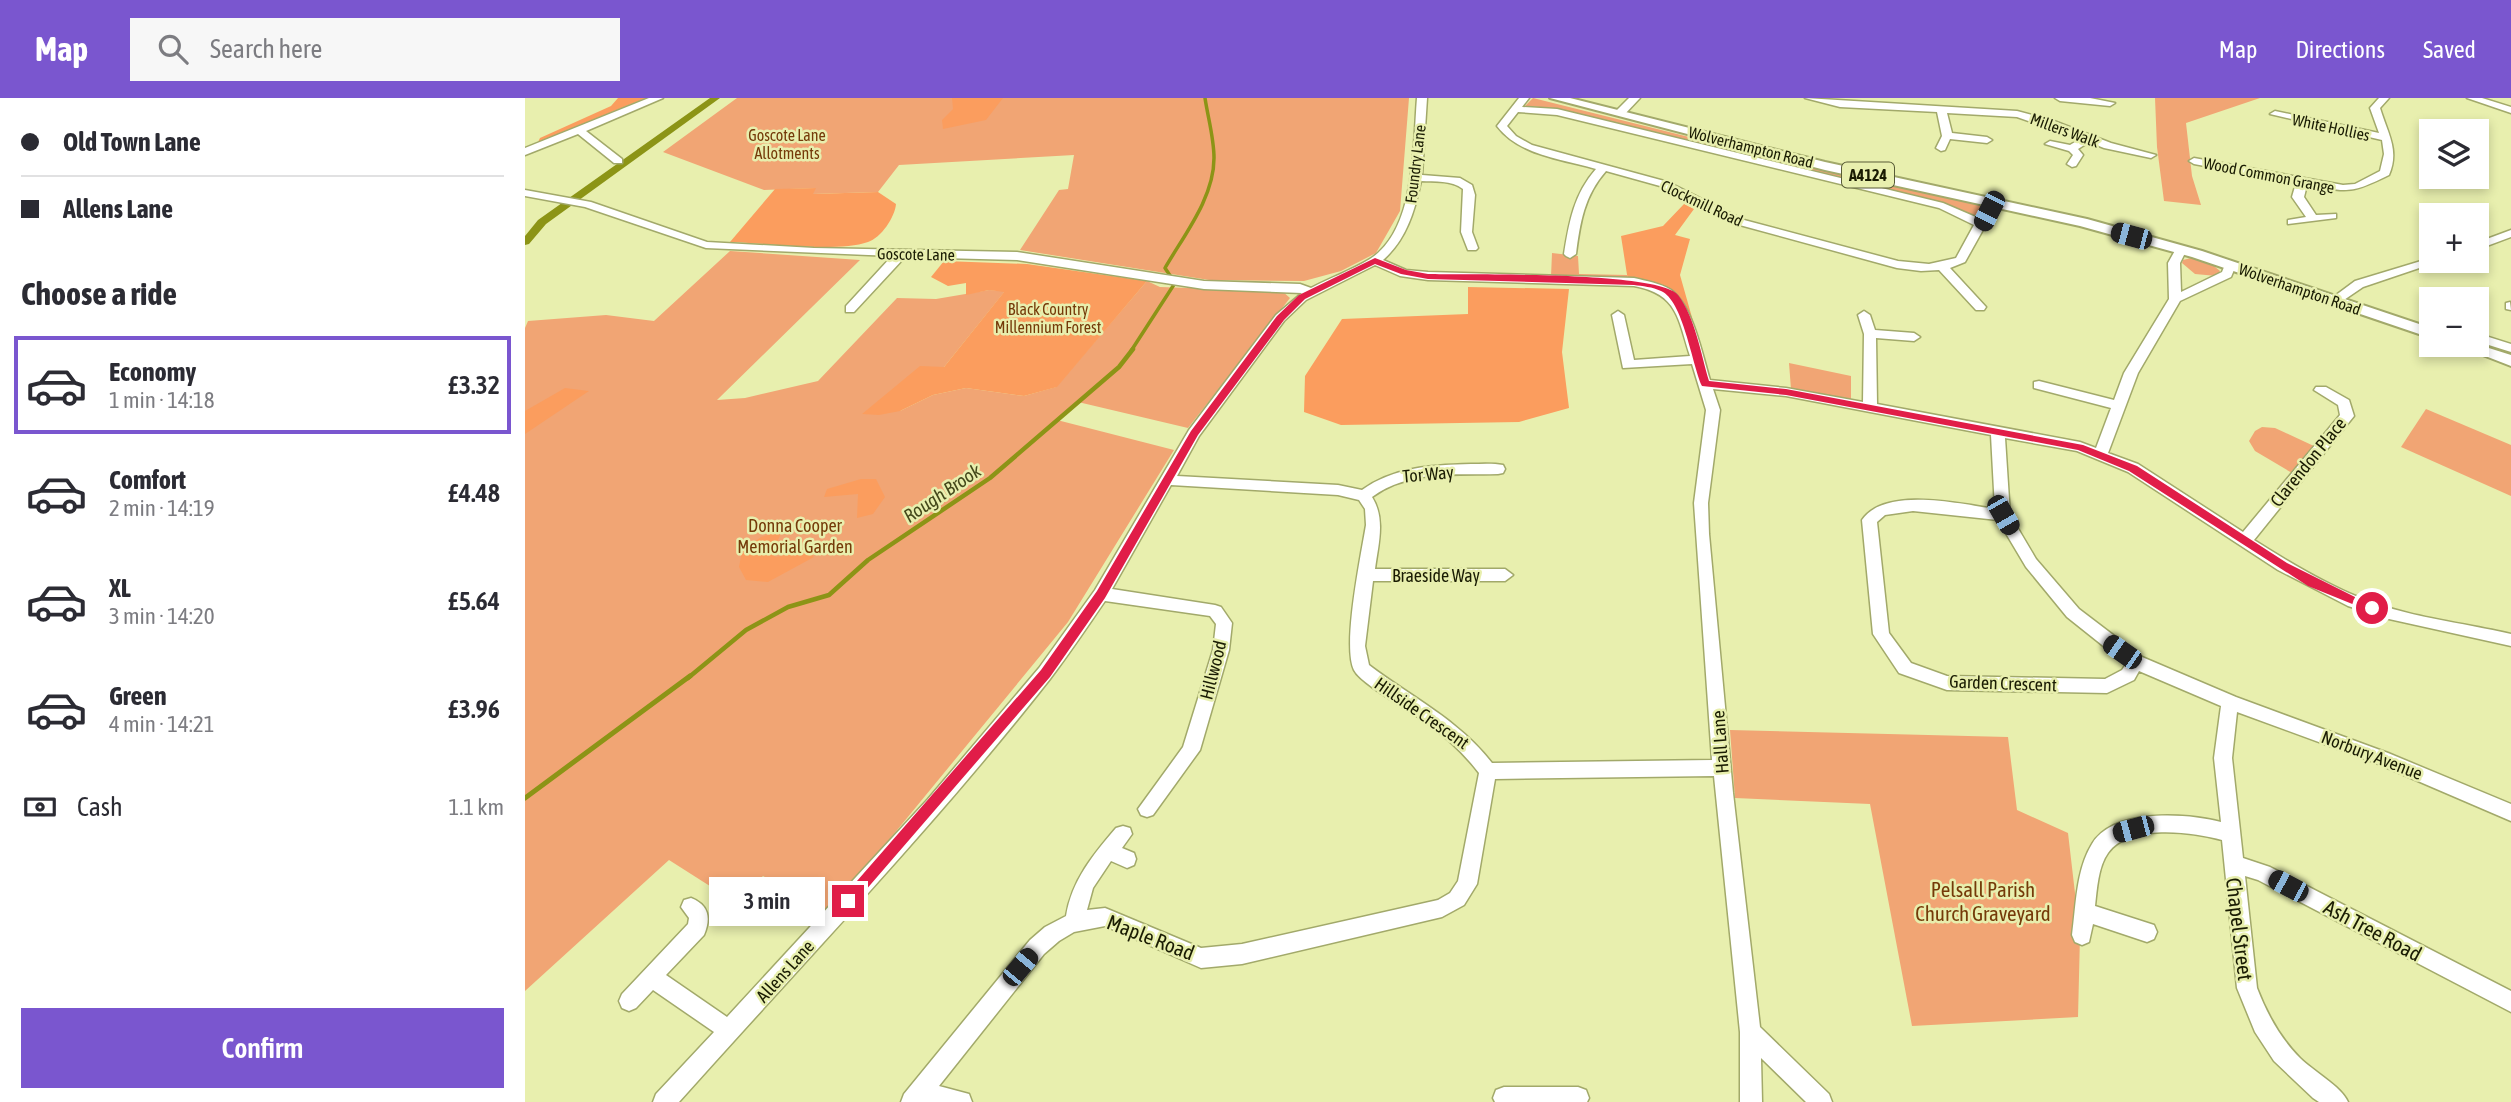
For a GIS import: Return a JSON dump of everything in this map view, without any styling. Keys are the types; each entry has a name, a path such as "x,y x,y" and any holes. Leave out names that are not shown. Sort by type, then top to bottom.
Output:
{"main road":[{"name":"Wolverhampton Road","path":"1556,98 1787,157 1993,201 2181,249 2419,329"},
{"path":"2489,353 2511,361"}],"street":[{"path":"525,152 658,98"},
{"name":"Foundry Lane","path":"1375,261 1390,247 1409,212 1416,178 1422,98"},
{"path":"1514,109 1524,98"},
{"path":"1620,114 1635,98"},
{"name":"Millers Walk","path":"1810,98 1840,104 1874,102 1941,109 2019,110 2088,138 2152,156"},
{"path":"2060,98 2110,103"},
{"name":"Wood Common Grange","path":"2196,174 2193,157 2343,188 2368,182 2385,173 2391,149 2375,108 2384,98"},
{"path":"2472,98 2511,110"},
{"name":"Clockmill Road","path":"1514,109 1502,126 1518,142 1672,187 1739,222 1914,268 1942,267"},
{"name":"Wolverhampton Road","path":"1514,109 1557,111 1943,206 1982,224"},
{"path":"1941,109 1947,136 1941,148"},
{"name":"White Hollies","path":"2267,124 2278,110 2386,138"},
{"path":"580,131 618,161"},
{"path":"1947,136 1987,140"},
{"path":"2071,148 2088,138"},
{"path":"2050,144 2071,148 2078,155 2072,164"},
{"path":"1570,254 1579,199 1604,167"},
{"path":"1416,178 1455,179 1469,187 1471,194 1465,222 1466,241"},
{"path":"2302,181 2298,197 2312,217"},
{"path":"1469,187 1484,183"},
{"name":"Goscote Lane","path":"525,193 587,204 706,245 1017,257 1223,286 1300,288 1312,292"},
{"path":"1979,307 1942,267 1961,260 1967,254 1993,201"},
{"path":"2292,222 2332,216"},
{"path":"2489,242 2511,233"},
{"path":"2100,454 2131,373 2175,299 2174,263 2181,249"},
{"path":"850,309 901,254"},
{"name":"Allens Lane","path":"664,1102 934,805 1045,673 1101,594 1167,480 1224,390 1262,346 1280,318 1312,292 1375,261"},
{"name":"Hall Lane","path":"1375,261 1404,273 1428,276 1634,282 1664,289 1673,295 1681,309 1713,410 1701,503 1702,534 1750,1032 1751,1102"},
{"path":"2175,299 2227,274 2230,265"},
{"path":"2334,301 2359,284 2419,266"},
{"path":"2353,290 2357,308"},
{"path":"1618,315 1629,368 1697,360"},
{"path":"1864,315 1870,334 1870,408"},
{"path":"1870,334 1914,337"},
{"path":"2489,341 2511,348"},
{"path":"1705,384 1786,392 1998,431 2100,454 2155,481 2307,579 2354,602 2389,613 2511,640"},
{"path":"2039,385 2118,405"},
{"name":"Clarendon Place","path":"2245,540 2347,416 2344,403 2318,388"},
{"path":"1998,431 2003,515"},
{"name":"Tor Way","path":"1364,496 1388,478 1411,472 1499,469"},
{"path":"1167,480 1338,490 1364,496"},
{"name":"Hillside Crescent","path":"1364,496 1372,509 1368,575 1357,646 1361,668 1384,688 1450,729 1474,750 1487,771"},
{"name":"Garden Crescent","path":"2003,515 1900,505 1869,520 1881,634 1895,657 1905,668 1919,675 1947,682 2094,686 2107,686 2128,675 2136,662"},
{"name":"Norbury Avenue","path":"2003,515 2031,563 2073,613 2136,662 2228,712 2382,758 2511,813"},
{"name":"Braeside Way","path":"1368,575 1504,575"},
{"name":"Hillwood","path":"1101,594 1215,611 1224,623 1221,650 1191,750 1153,791 1147,809"},
{"name":"Chapel Street","path":"2228,712 2223,758 2247,988 2257,1018 2270,1042 2291,1067 2337,1102"},
{"path":"1487,771 1723,768"},
{"name":"Maple Road","path":"916,1097 1046,937 1075,923 1105,917 1201,958 1242,954 1442,908 1457,899 1467,884 1487,771"},
{"path":"2082,935 2099,847 2119,833 2147,825 2181,823 2229,832"},
{"path":"1075,923 1078,895 1123,834"},
{"path":"1108,851 1127,859"},
{"name":"Ash Tree Road","path":"2232,863 2263,873 2511,1002"},
{"path":"629,1001 697,928 699,914 691,907"},
{"path":"2086,912 2147,932"},
{"path":"651,977 730,1031"},
{"path":"1750,1032 1821,1102"},
{"path":"916,1097 961,1102"},
{"path":"1508,1100 1578,1098"}],"green space":[{"path":"618,98 646,98 538,142 540,138 611,106"},
{"name":"Goscote Lane Allotments","path":"737,98 1409,98 1400,211 1376,253 1341,271 1304,281 1209,280 1020,250 1059,190 1068,189 1074,155 899,165 878,192 812,194 815,188 764,190 663,152"},
{"path":"952,98 1003,98 986,120 943,129 942,120 953,109"},
{"path":"1533,98 1785,161 1972,200 1985,207 1982,214 1972,216 1941,203 1554,108 1525,106"},
{"path":"2155,98 2260,98 2186,123 2192,176 2201,205 2164,201 2157,147"},
{"path":"816,188 813,194 878,192 896,204 895,209 887,226 878,236 855,245 820,247 730,242 775,189"},
{"path":"1684,204 1694,209 1675,235 1690,239 1680,275 1693,321 1687,322 1678,300 1668,288 1652,282 1628,281 1621,236 1663,226"},
{"name":"Donna Cooper Memorial Garden","path":"730,251 860,260 717,400 745,398 818,381 897,298 936,299 989,290 1005,291 944,367 900,411 933,395 966,388 1024,396 1056,387 1147,281 1160,287 1282,291 1290,298 1188,428 1078,402 1057,420 1174,450 1068,622 829,913 763,876 735,902 669,860 525,991 525,328 528,321 606,315 654,321"},
{"path":"1552,253 1578,256 1579,274 1627,275 1627,278 1551,277"},
{"path":"2191,258 2214,266 2220,271 2217,276 2195,274 2182,263 2183,260"},
{"name":"Black Country Millennium Forest","path":"944,261 1027,264 1147,281 1057,387 1024,396 966,388 933,395 900,411 879,415 862,414 920,366 944,367 1004,292 989,290 966,295 966,283 948,286 931,277"},
{"path":"1468,287 1569,289 1562,352 1569,408 1519,422 1341,425 1304,412 1305,376 1342,319 1468,314"},
{"path":"1789,363 1851,376 1851,400 1791,389"},
{"path":"565,388 589,391 525,434 525,411"},
{"path":"2426,409 2511,445 2511,496 2401,447"},
{"path":"2262,427 2275,428 2316,447 2292,473 2255,451 2249,441 2255,431"},
{"path":"861,479 876,479 885,497 873,514 857,518 858,494 824,497 827,489"},
{"path":"778,532 780,536 771,553 776,557 807,550 814,557 768,582 746,580 739,567 742,551 761,537"},
{"name":"Pelsall Parish Church Graveyard","path":"1730,730 2008,737 2017,810 2068,833 2080,936 2078,1017 1912,1026 1870,804 1735,798"}],"waterway":[{"path":"525,242 542,222 716,98"},
{"name":"Rough Brook","path":"1131,351 1175,283 1165,268 1197,216 1209,187 1214,150 1205,98"},
{"name":"Rough Brook","path":"688,678 746,630 788,607 829,595 868,560 990,478 1119,367 1133,349"},
{"name":"Rough Brook","path":"525,798 690,676"}],"route":[{"path":"848,901 934,805 1045,673 1101,594 1194,433 1224,390 1262,346 1280,318 1302,297 1375,261 1404,273 1428,276 1634,282 1664,289 1673,295 1681,309 1705,384 1786,392 2080,447 2133,468 2312,583 2372,608"}]}
